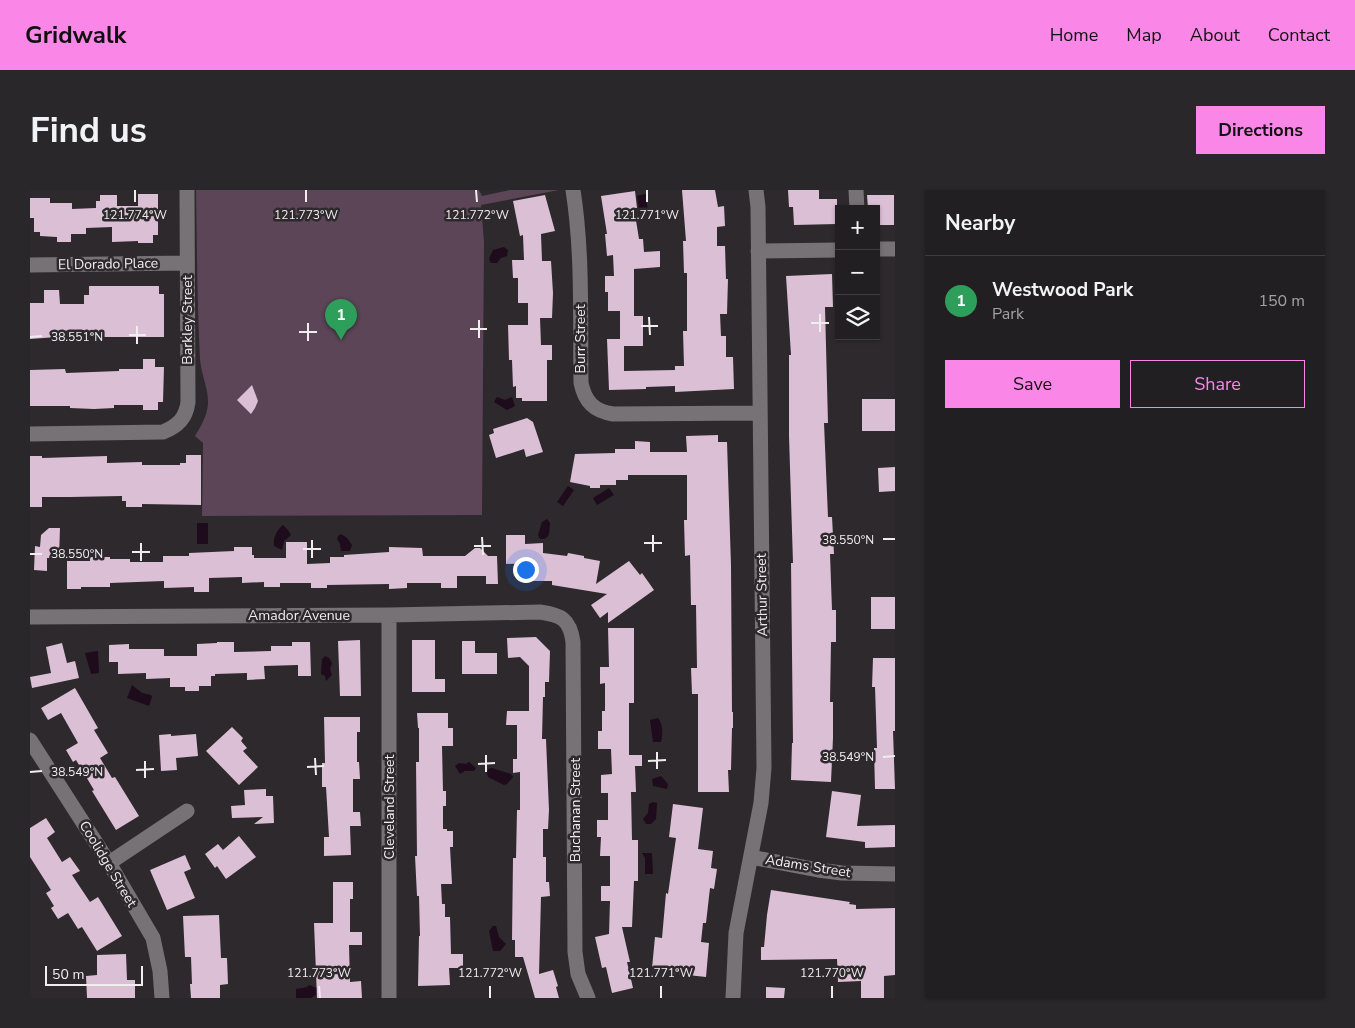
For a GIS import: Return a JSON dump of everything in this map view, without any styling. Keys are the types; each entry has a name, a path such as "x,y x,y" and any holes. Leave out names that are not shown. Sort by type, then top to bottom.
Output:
{"street":[{"name":"Barkley Street","path":"30,434 163,432 174,427 182,420 187,408 187,190"},
{"name":"Burr Street","path":"573,190 578,220 580,257 581,383 583,393 590,404 596,410 613,414 760,413"},
{"name":"Arthur Street","path":"733,998 736,933 761,803 764,768 756,190"},
{"path":"856,190 856,205"},
{"path":"880,249 895,249"},
{"path":"758,251 835,250"},
{"name":"El Dorado Place","path":"30,265 187,263"},
{"name":"Amador Avenue","path":"30,616 389,615 540,612 555,614 566,621"},
{"name":"Cleveland Street","path":"389,615 390,998"},
{"name":"Buchanan Street","path":"566,621 572,631 574,642 575,952 578,974 588,998"},
{"name":"Coolidge Street","path":"30,740 109,863 153,938 160,971 162,998"},
{"path":"109,863 187,811"},
{"name":"Adams Street","path":"751,857 842,873 895,874"}],"shaded area":[{"path":"196,190 479,190 482,196 510,190 559,190 481,205 484,242 482,515 202,516 203,443 195,436 205,417 208,399 200,359"},
{"path":"645,194 648,196 646,199 648,211 640,214 638,212 637,196"},
{"path":"504,247 508,250 507,256 501,258 497,263 491,263 489,259 493,250"},
{"path":"497,397 505,400 512,397 515,406 507,410 494,402"},
{"path":"568,486 574,490 563,506 557,502"},
{"path":"609,488 614,495 597,505 593,498"},
{"path":"547,519 550,523 549,534 546,538 540,539 538,535 542,522"},
{"path":"197,523 208,523 208,544 197,544"},
{"path":"283,525 291,535 284,541 282,550 274,546 274,540"},
{"path":"341,534 352,545 350,551 341,551 337,539"},
{"path":"98,651 99,673 91,674 85,653"},
{"path":"325,656 332,663 330,669 332,675 326,681 325,676 321,674 322,659"},
{"path":"132,685 142,693 151,695 149,706 127,698"},
{"path":"658,718 662,726 662,739 661,742 653,742 650,720"},
{"path":"469,762 476,768 474,771 465,771 460,774 455,766 459,763 466,764"},
{"path":"492,768 511,774 513,777 504,785 488,777 488,769"},
{"path":"661,776 668,784 667,789 653,786 652,779"},
{"path":"657,803 656,819 651,824 646,824 643,819 648,813 649,804"},
{"path":"642,853 652,853 653,874 645,874 645,858"},
{"path":"493,926 496,926 499,937 506,944 500,951 493,951 489,931"},
{"path":"309,985 317,988 316,995 311,998 296,998 296,989"}],"building":[{"path":"682,190 715,190 718,207 724,206 725,226 717,227 717,246 725,246 726,279 728,279 727,314 720,314 721,336 726,336 726,357 733,357 734,389 675,392 675,386 609,390 607,339 620,339 620,311 608,311 608,292 605,292 605,276 614,276 613,255 607,256 605,234 607,234 601,196 635,191 637,208 634,208 639,239 643,239 644,252 660,251 660,267 634,269 634,316 643,316 643,346 624,346 624,371 675,370 675,366 684,366 683,331 687,331 687,273 684,273 683,241 686,241"},
{"path":"788,190 819,190 819,199 837,199 837,205 835,205 835,224 794,225 793,207 789,207"},
{"path":"138,194 158,194 158,235 153,235 153,243 138,243 138,241 112,242 112,227 86,228 86,234 71,234 71,242 57,242 57,237 40,236 40,232 34,232 34,218 30,218 30,198 50,198 50,203 72,203 72,209 96,208 96,201 100,201 100,195 117,195 117,206 138,206"},
{"path":"545,195 555,231 541,234 542,261 551,261 553,293 552,318 540,318 541,345 552,345 552,360 547,360 547,401 522,401 522,398 516,398 516,386 513,387 512,360 509,360 508,325 528,325 528,303 518,303 518,278 513,278 512,260 524,260 523,235 520,236 513,201"},
{"path":"867,195 894,195 894,225 880,225 880,205 868,205"},
{"path":"832,274 833,307 825,307 828,423 824,423 828,517 832,517 834,554 830,554 832,610 836,610 836,642 831,642 830,702 833,702 833,738 831,782 791,780 793,743 791,563 793,563 789,436 789,355 791,355 786,276"},
{"path":"89,286 159,286 159,294 164,294 164,337 84,337 84,330 57,331 57,337 30,339 30,303 44,303 44,290 59,290 60,304 84,304 84,295 89,295"},
{"path":"143,359 155,359 155,367 164,367 163,402 158,402 158,410 143,410 143,405 114,405 114,408 94,409 70,408 70,406 30,406 30,370 65,369 66,373 143,369"},
{"path":"252,385 258,401 251,414 237,400"},
{"path":"862,399 895,399 895,431 862,431"},
{"path":"527,418 533,422 543,452 526,457 524,449 496,458 489,435 494,433 493,429"},
{"path":"718,435 718,442 727,442 733,712 731,770 728,770 729,792 698,792 698,694 692,694 691,668 697,668 696,605 691,605 690,555 685,556 684,520 687,520 687,475 628,475 628,480 616,480 616,485 600,485 600,488 590,488 590,486 570,482 575,454 615,453 615,449 635,449 635,441 650,442 650,452 687,452 686,436"},
{"path":"186,455 201,455 201,505 142,504 142,507 126,507 126,501 122,501 122,496 42,497 42,507 30,507 30,456 42,456 42,458 107,456 107,463 142,462 142,465 180,465 180,463 186,463"},
{"path":"895,467 895,491 879,492 878,468"},
{"path":"49,528 60,528 59,558 47,558 47,571 34,570 35,546 40,547 41,535"},
{"path":"506,535 525,535 525,544 543,543 543,553 567,556 568,553 600,561 596,584 629,561 640,575 642,573 654,590 608,623 608,612 600,618 591,605 607,594 552,585 552,581 528,581 528,563 506,564"},
{"path":"286,542 307,542 307,564 330,563 330,557 389,552 389,547 422,548 423,556 465,556 475,548 480,548 488,556 497,556 498,584 486,584 486,576 457,576 457,588 441,588 441,583 407,583 407,588 389,589 389,584 327,585 327,588 311,588 311,583 280,583 280,587 264,587 264,582 242,583 242,577 209,578 209,592 194,592 194,587 164,588 164,581 110,583 110,587 67,589 67,561 90,561 90,557 110,557 110,559 130,559 130,562 163,562 163,556 189,556 189,553 234,551 234,547 252,547 254,558 286,558"},
{"path":"871,597 895,597 895,629 871,629"},
{"path":"608,628 634,628 634,703 629,703 629,755 642,755 642,766 635,766 636,792 631,792 632,840 638,840 638,881 634,881 632,927 622,927 630,962 627,962 633,988 612,993 606,967 602,968 595,937 609,934 610,901 601,901 601,886 610,886 610,856 600,856 601,837 597,837 597,820 608,820 608,793 601,793 601,775 612,774 611,749 598,749 598,731 602,731 602,711 605,711 605,683 600,684 600,667 609,667"},
{"path":"536,637 550,651 549,682 545,682 545,697 543,697 542,739 546,739 549,810 548,829 543,829 543,857 546,857 546,882 549,882 550,896 541,897 539,974 553,970 558,986 556,987 559,998 535,998 523,957 515,957 515,940 512,940 513,858 516,858 517,810 520,810 520,772 513,773 513,759 517,759 517,725 506,725 507,711 529,711 529,666 520,657 508,658 507,638"},
{"path":"360,640 361,696 340,696 338,641"},
{"path":"412,640 435,640 435,679 445,679 445,692 412,692"},
{"path":"462,641 475,641 475,653 497,653 497,674 462,674"},
{"path":"234,642 234,652 271,651 271,646 292,646 292,642 310,642 311,676 298,676 298,665 264,666 265,679 247,680 247,673 215,674 215,676 211,676 211,686 199,686 199,691 185,691 185,687 170,687 170,678 146,679 146,673 118,674 118,662 109,662 109,645 129,644 129,649 164,649 164,656 197,656 197,644"},
{"path":"62,643 67,663 75,661 79,678 32,688 30,677 51,673 46,647"},
{"path":"873,658 895,658 895,731 893,731 895,789 875,789 874,748 877,748 875,687 872,687"},
{"path":"75,688 98,728 94,730 108,753 100,758 112,778 115,777 139,816 116,830 76,760 73,762 66,750 78,743 61,713 48,720 41,708"},
{"path":"417,713 448,713 448,728 453,728 453,746 442,746 443,791 446,791 446,806 443,806 443,829 453,831 453,847 450,847 452,884 441,884 442,904 445,904 445,917 450,917 451,954 463,954 463,968 449,968 450,985 418,986 420,936 415,856 417,856 416,762 419,762"},
{"path":"324,717 360,717 360,732 357,732 357,762 359,762 360,779 353,779 353,812 360,812 361,826 350,826 351,855 324,856 324,837 329,837 326,787 322,787 322,763 325,763"},
{"path":"232,727 243,738 241,741 247,748 243,751 258,767 239,785 206,751"},
{"path":"171,734 171,736 196,734 198,756 176,758 177,770 161,771 159,735"},
{"path":"266,789 266,796 273,796 274,823 254,824 263,817 232,818 231,806 245,805 244,790"},
{"path":"832,791 861,795 857,826 895,825 895,847 865,848 865,842 826,837"},
{"path":"673,804 703,808 698,849 713,851 711,868 717,869 714,889 710,888 706,923 703,923 701,942 709,943 706,977 669,973 669,970 652,968 655,937 662,938 666,893 668,894 676,838 669,837"},
{"path":"46,818 55,832 47,838 62,862 70,857 80,871 72,875 90,902 98,897 122,936 97,951 82,927 78,929 68,913 58,919 51,908 54,906 46,893 51,890 30,857 30,828"},
{"path":"239,836 256,857 226,879 205,854 218,844 223,850"},
{"path":"185,855 191,869 184,872 195,898 167,910 150,870"},
{"path":"333,882 353,882 353,899 350,899 350,932 362,932 362,945 349,945 350,982 361,981 362,998 317,998 314,923 333,923"},
{"path":"771,890 850,902 849,904 856,905 856,909 895,908 895,975 884,976 884,998 861,998 861,981 838,982 837,959 761,960 761,947 764,947"},
{"path":"219,915 221,958 227,958 228,984 220,985 220,998 191,998 191,957 185,957 183,916"},
{"path":"126,954 127,980 135,980 135,998 87,998 86,976 97,975 97,955"},
{"path":"766,987 785,988 784,998 766,998"}],"place":[{"name":"Westwood Park","path":"341,340"}]}
